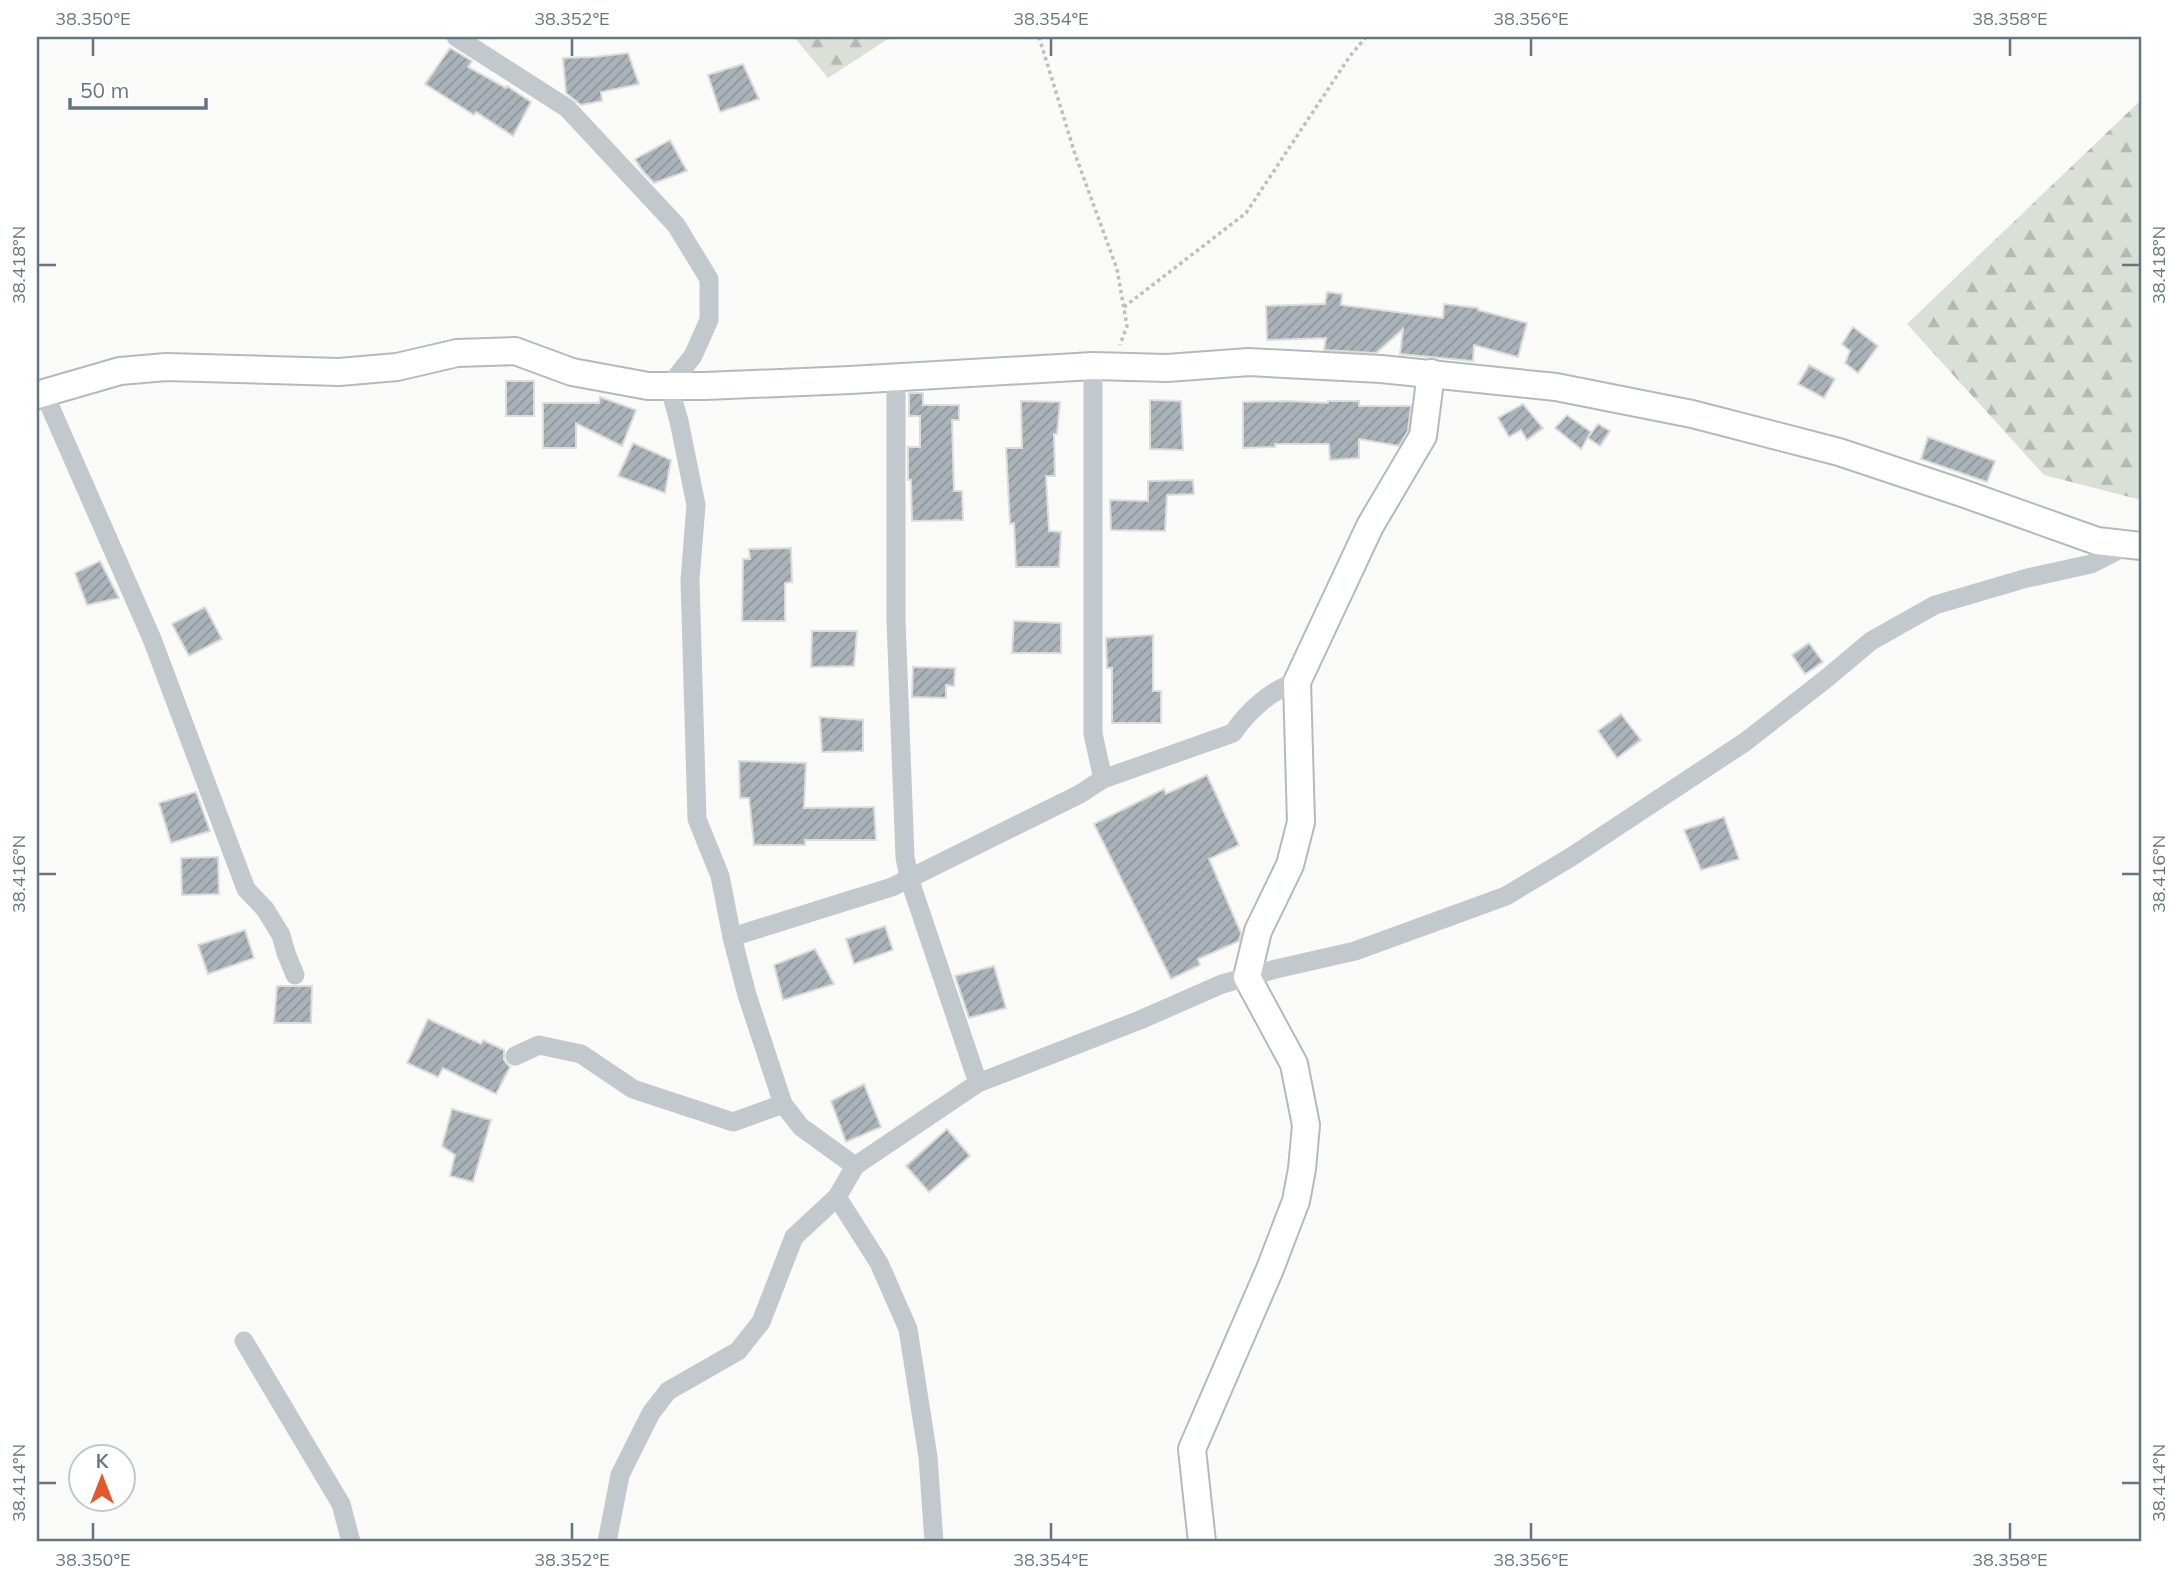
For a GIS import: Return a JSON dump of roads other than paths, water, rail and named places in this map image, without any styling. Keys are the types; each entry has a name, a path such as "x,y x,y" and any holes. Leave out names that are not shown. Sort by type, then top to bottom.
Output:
{"street":[{"path":"456,37 567,108 676,225 709,279 709,320 693,356 669,386"},
{"path":"295,975 281,935 265,909 246,889 152,639 40,394 120,371 166,367 339,372 397,367 457,353 515,351 572,372 648,386 1102,366 1167,368 1248,362 1431,373 1556,387 1692,414 1839,452 2097,541 2135,545"},
{"path":"1102,366 1093,734 1103,779"},
{"path":"1202,1542 1192,1449 1270,1269 1296,1201 1302,1169 1306,1125 1294,1064 1247,977 1258,931 1290,866 1301,822 1297,682 1370,526 1423,436 1431,373"},
{"path":"896,377 896,621 905,857 909,878 978,1083"},
{"path":"669,386 696,505 690,580 697,819 720,876 747,995 783,1104 801,1127 855,1166"},
{"path":"607,1542 620,1475 651,1413 668,1391 738,1351 761,1322 794,1237 837,1197 855,1166 978,1083 1140,1020 1222,984 1355,951 1506,896 1582,850 1745,742 1871,641 1935,605 2027,578 2091,564 2135,545"},
{"path":"732,937 892,887 1080,794 1103,779 1233,733 1245,716 1283,686 1297,682"},
{"path":"515,1056 539,1045 581,1054 633,1089 733,1122 783,1104"},
{"path":"837,1197 879,1263 908,1329 928,1457 934,1542"},
{"path":"244,1341 341,1504 351,1542"}]}
